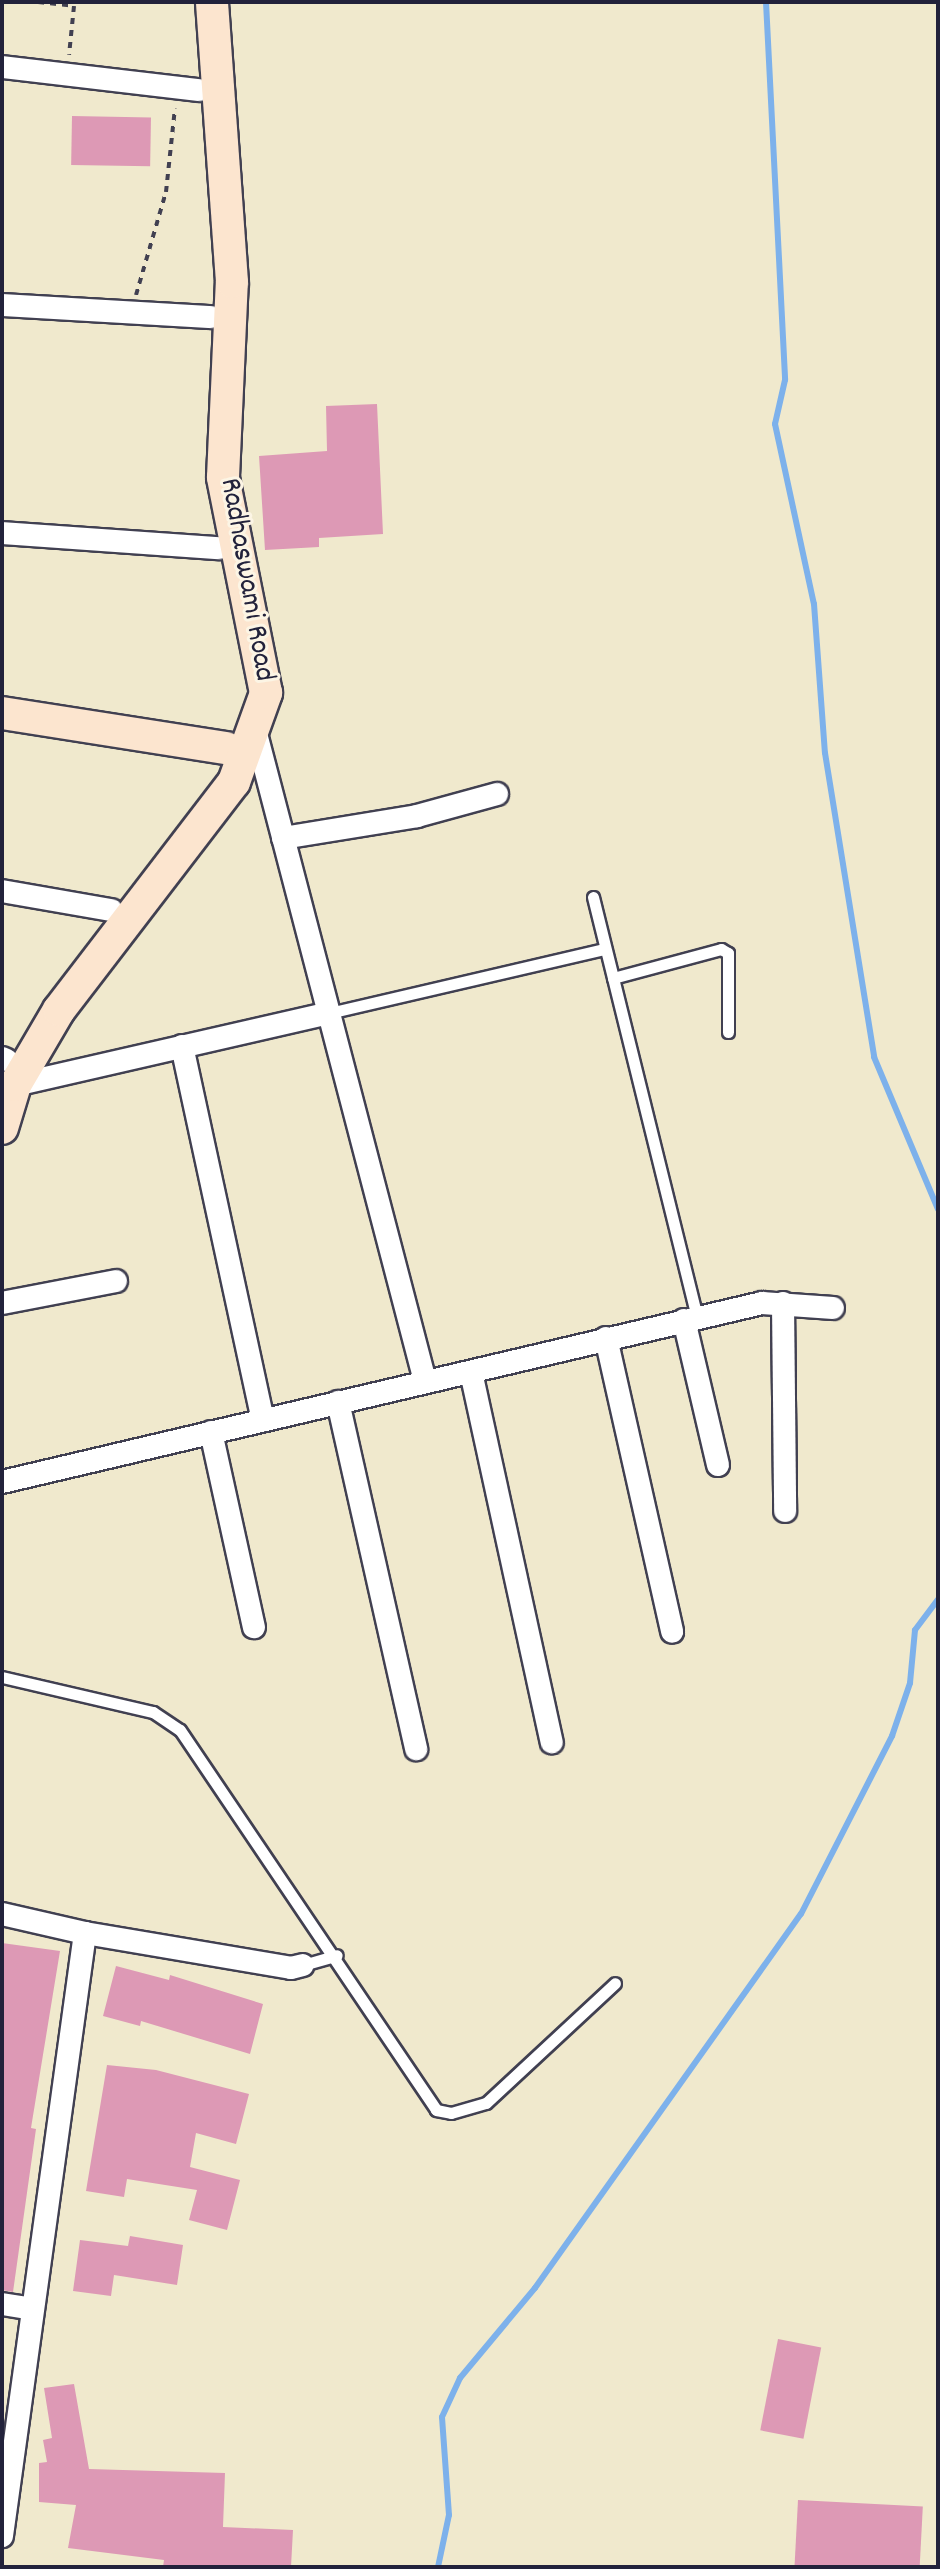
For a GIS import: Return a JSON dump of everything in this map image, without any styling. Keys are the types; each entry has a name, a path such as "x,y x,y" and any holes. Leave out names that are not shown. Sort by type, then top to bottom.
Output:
{"street":[{"name":"Radhaswami Road","path":"2,1128 7,1068 43,1000 217,772 246,691 204,479 211,317 188,88 193,2"},
{"name":"Radhaswami Road","path":"7,1068 59,1010 234,782 266,693 223,477 232,282 212,2"},
{"path":"2,67 188,88"},
{"path":"2,305 211,317"},
{"path":"2,533 218,548"},
{"path":"2,713 226,748"},
{"path":"254,726 425,1381"},
{"path":"283,838 417,816 497,794"},
{"path":"2,891 111,910"},
{"path":"7,1068 182,1046 329,1013"},
{"path":"182,1046 263,1420"},
{"path":"2,1303 116,1281"},
{"path":"783,1303 785,1511"},
{"path":"2,1482 690,1319 783,1303 833,1308"},
{"path":"690,1319 718,1465"},
{"path":"606,1338 672,1632"},
{"path":"471,1372 552,1742"},
{"path":"338,1402 416,1749"},
{"path":"211,1432 254,1627"},
{"path":"2,1914 85,1933 291,1968 303,1965"},
{"path":"2,2536 85,1933"},
{"path":"2,2304 33,2309"}],"lane":[{"path":"593,897 690,1319"},
{"path":"329,1013 605,949"},
{"path":"613,978 721,949 728,953 728,1032"},
{"path":"2,1677 153,1712 180,1730 337,1955 436,2110 451,2113 486,2103 615,1983"},
{"path":"303,1965 337,1955"}],"path":[{"path":"38,2 74,6 67,73"},
{"path":"131,312 166,192 188,88"}],"building":[{"path":"72,116 151,117 150,166 71,165"},
{"path":"377,404 383,534 319,538 319,547 265,550 259,456 327,451 326,406"},
{"path":"2,1943 60,1951 31,2128 36,2129 13,2292 2,2290"},
{"path":"116,1966 169,1980 170,1975 263,2004 250,2054 141,2021 140,2026 103,2016"},
{"path":"107,2065 156,2070 249,2094 236,2144 196,2133 190,2167 240,2180 227,2230 189,2220 197,2190 127,2179 124,2197 86,2191"},
{"path":"130,2236 183,2245 177,2285 114,2275 111,2296 73,2291 80,2240 128,2246"},
{"path":"778,2339 821,2347 803,2439 760,2430"},
{"path":"74,2384 89,2469 225,2473 223,2527 293,2530 291,2567 163,2567 164,2560 68,2548 76,2505 39,2502 39,2463 47,2462 43,2440 52,2438 44,2388"},
{"path":"798,2500 923,2507 920,2567 794,2567"}],"waterway":[{"path":"766,2 785,380 775,424 814,604 825,753 874,1057 938,1209"},
{"path":"438,2567 449,2515 442,2417 460,2378 535,2288 801,1914 892,1736 910,1683 915,1630 938,1600"}]}
